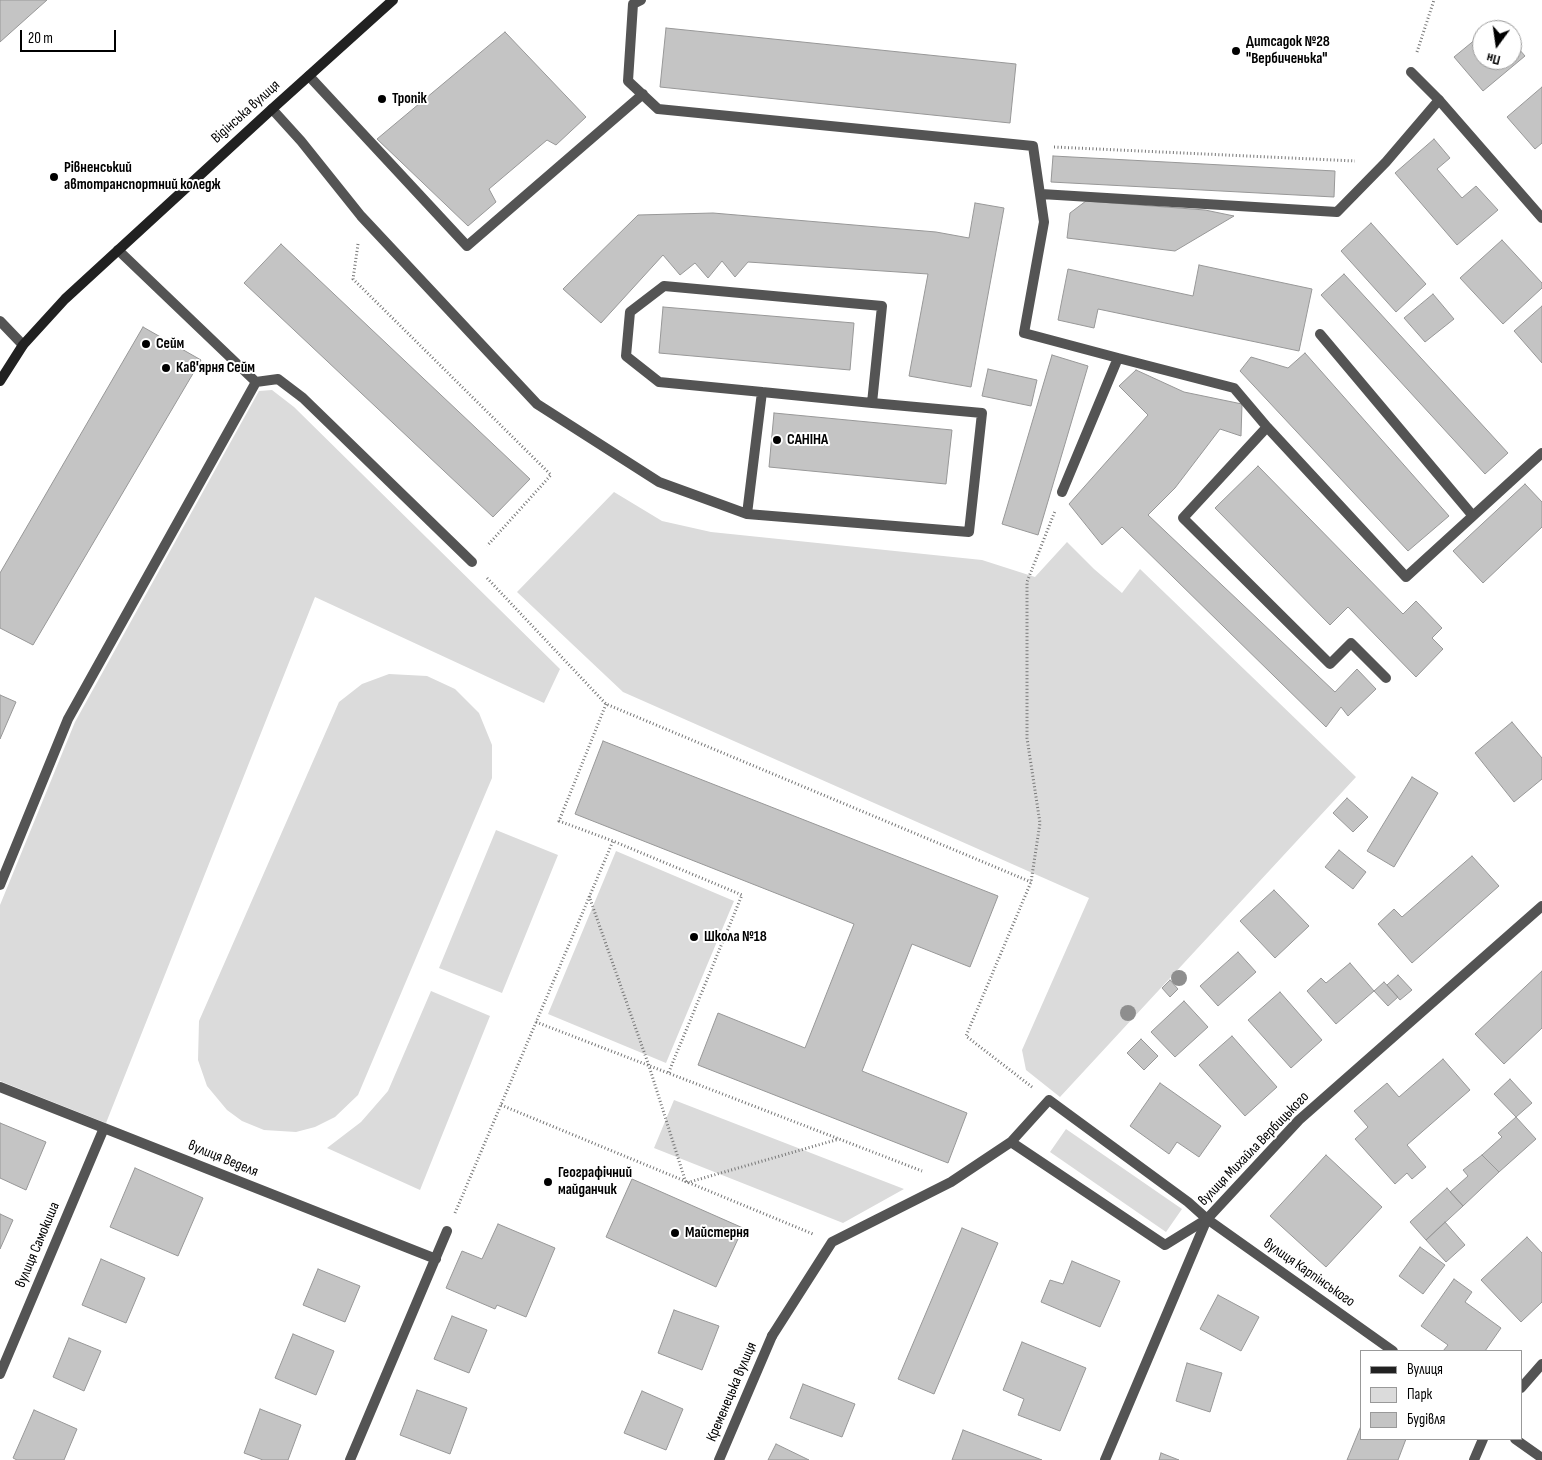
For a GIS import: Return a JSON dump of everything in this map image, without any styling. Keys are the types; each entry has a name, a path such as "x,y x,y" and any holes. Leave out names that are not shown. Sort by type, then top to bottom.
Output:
{"main road":[{"name":"Відінська вулиця","path":"0,380 23,345 65,299 272,108 393,0"}],"street":[{"path":"635,1 628,81 658,109 1033,146 1044,222 1024,333 1234,388 1267,427 1406,577 1542,453"},
{"path":"1411,72 1440,100 1542,218"},
{"path":"309,76 467,246 643,94"},
{"path":"1041,194 1337,212 1386,162 1440,100"},
{"path":"272,108 361,216 536,404 659,482 747,514 969,532 982,413 872,403 659,382 626,356 630,312 664,286 882,306 872,403"},
{"path":"118,250 256,382"},
{"path":"0,321 23,345"},
{"path":"1320,334 1473,516"},
{"path":"1062,492 1118,358"},
{"path":"256,382 278,379 303,398 472,562"},
{"path":"0,885 68,719 256,382"},
{"path":"747,514 762,392"},
{"path":"1267,427 1183,518 1330,664 1351,643 1386,678"},
{"name":"вулиця Михайла Вербицького","path":"1105,1460 1207,1219 1299,1120 1542,906"},
{"name":"вулиця Веделя","path":"0,1087 436,1259"},
{"path":"832,1242 951,1182 1011,1142 1049,1100"},
{"name":"вулиця Карпінського","path":"1049,1100 1188,1202 1207,1219 1391,1350"},
{"name":"вулиця Самокиша","path":"0,1374 104,1128"},
{"path":"1011,1142 1165,1245 1207,1219"},
{"path":"350,1460 447,1231"},
{"name":"Кременецька вулиця","path":"719,1460 772,1336 832,1242"},
{"path":"1522,1387 1542,1364"},
{"path":"1474,1460 1483,1440"},
{"path":"1516,1440 1542,1458"}],"path":[{"path":"1411,72 1434,0"},
{"path":"1033,146 1386,162"},
{"path":"361,216 353,279 551,475 472,562 606,704 1031,882"},
{"path":"1049,1100 966,1036 1031,882 1040,823 1027,738 1027,582 1062,492"},
{"path":"606,704 559,822 613,841 742,895 668,1074"},
{"path":"447,1231 613,841"},
{"path":"589,896 649,1066 686,1182"},
{"path":"536,1022 951,1182"},
{"path":"501,1105 832,1242"},
{"path":"686,1182 840,1139"}],"green space":[{"path":"272,390 294,407 560,669 544,703 315,597 106,1123 0,1081 0,905 75,722 259,391"},
{"path":"614,492 662,521 711,532 982,560 1035,577 1067,542 1122,593 1140,569 1356,777 1060,1097 1026,1070 1022,1050 1089,898 623,692 517,592"},
{"path":"389,674 427,676 455,689 479,713 492,745 492,778 358,1095 335,1117 315,1127 296,1132 264,1130 242,1121 227,1110 207,1086 198,1060 199,1021 339,702 362,684"},
{"path":"496,830 558,855 502,993 439,968"},
{"path":"616,851 734,901 666,1063 548,1014"},
{"path":"431,991 490,1016 420,1190 327,1148 361,1122 388,1091"},
{"path":"674,1100 904,1189 843,1223 654,1148"},
{"path":"1066,1129 1182,1209 1166,1232 1050,1152"}],"building":[{"path":"0,0 47,0 0,42"},
{"path":"666,28 1016,64 1010,123 660,87"},
{"path":"505,32 586,117 556,145 547,140 489,189 496,202 468,226 377,139"},
{"path":"1472,42 1472,70 1508,70 1483,91 1454,57"},
{"path":"1542,87 1542,143 1535,149 1507,117"},
{"path":"1434,139 1450,158 1437,169 1462,198 1476,186 1498,210 1457,245 1395,173"},
{"path":"1053,156 1335,171 1334,197 1051,182"},
{"path":"1086,201 1205,210 1234,216 1175,251 1067,238 1070,213"},
{"path":"975,203 1004,208 971,387 909,376 928,274 748,262 735,277 722,261 708,278 695,263 680,275 663,255 601,323 563,289 638,215 713,213 936,232 969,238"},
{"path":"1371,223 1426,284 1396,312 1341,251"},
{"path":"1502,240 1542,283 1542,288 1503,324 1460,278"},
{"path":"281,244 530,479 493,517 244,283"},
{"path":"1199,265 1312,289 1299,351 1098,309 1094,328 1058,320 1068,269 1193,296"},
{"path":"1344,274 1508,453 1485,474 1321,295"},
{"path":"1433,294 1454,319 1425,342 1404,318"},
{"path":"1542,306 1542,363 1514,331"},
{"path":"663,307 854,323 850,370 659,353"},
{"path":"143,327 201,360 33,645 0,628 0,573"},
{"path":"1305,353 1449,516 1408,551 1240,371 1251,357 1288,368"},
{"path":"1052,355 1088,366 1038,535 1002,524"},
{"path":"988,369 1037,380 1031,406 982,396"},
{"path":"1136,370 1184,392 1242,404 1241,436 1220,429 1175,488 1148,515 1335,692 1357,669 1376,689 1348,716 1341,707 1326,727 1122,527 1102,545 1069,504 1148,415 1119,386"},
{"path":"774,413 952,430 946,484 769,467"},
{"path":"1258,466 1403,614 1416,601 1442,628 1432,638 1443,649 1416,677 1348,607 1330,625 1215,508"},
{"path":"1525,484 1542,502 1542,527 1483,583 1453,551"},
{"path":"0,695 16,702 0,739"},
{"path":"1512,722 1542,758 1542,779 1514,802 1475,753"},
{"path":"603,741 998,896 970,967 912,944 862,1071 967,1113 948,1163 698,1065 718,1013 805,1048 854,924 575,814"},
{"path":"1412,777 1438,793 1394,867 1367,851"},
{"path":"1347,798 1368,817 1353,832 1333,813"},
{"path":"1339,850 1366,872 1353,889 1325,867"},
{"path":"1472,856 1499,886 1412,963 1378,924 1394,909 1402,917"},
{"path":"1274,890 1309,926 1275,958 1240,921"},
{"path":"1238,952 1256,972 1218,1006 1200,986"},
{"path":"1350,963 1374,991 1336,1024 1307,991 1321,978 1326,983"},
{"path":"1542,971 1542,1028 1504,1064 1475,1034"},
{"path":"1398,975 1412,990 1400,1000 1387,985"},
{"path":"1170,980 1178,989 1170,997 1162,988"},
{"path":"1384,982 1398,997 1388,1006 1374,991"},
{"path":"1280,992 1322,1040 1291,1068 1248,1020"},
{"path":"1184,1001 1208,1027 1175,1057 1151,1032"},
{"path":"1232,1036 1277,1087 1245,1116 1199,1065"},
{"path":"1141,1039 1158,1056 1144,1070 1127,1053"},
{"path":"1443,1059 1470,1090 1407,1145 1426,1167 1412,1179 1407,1173 1395,1184 1355,1139 1368,1127 1354,1111 1387,1083 1399,1097"},
{"path":"1510,1079 1532,1103 1516,1117 1494,1094"},
{"path":"1160,1083 1221,1126 1199,1157 1177,1142 1169,1154 1130,1126"},
{"path":"1516,1117 1536,1139 1499,1172 1482,1155 1502,1137 1498,1133"},
{"path":"0,1123 46,1142 26,1190 0,1178"},
{"path":"1326,1155 1382,1207 1326,1267 1270,1216"},
{"path":"1482,1155 1499,1172 1463,1206 1450,1192 1468,1176 1463,1170"},
{"path":"135,1168 203,1198 178,1256 110,1227"},
{"name":"Майстерня","path":"632,1179 743,1228 716,1287 606,1237"},
{"path":"1447,1188 1463,1206 1426,1240 1410,1222"},
{"path":"0,1214 13,1220 0,1249"},
{"path":"1445,1222 1465,1245 1446,1262 1426,1240"},
{"path":"498,1224 555,1248 526,1317 497,1305 495,1309 446,1288 462,1251 482,1259"},
{"path":"962,1228 998,1243 934,1394 898,1379"},
{"path":"1527,1237 1542,1253 1542,1302 1521,1322 1481,1280"},
{"path":"1420,1247 1445,1265 1423,1294 1399,1276"},
{"path":"101,1259 145,1278 126,1323 82,1305"},
{"path":"1072,1261 1120,1281 1100,1327 1041,1302 1050,1280 1063,1284"},
{"path":"318,1269 360,1286 345,1322 303,1305"},
{"path":"1454,1279 1472,1292 1465,1302 1501,1328 1486,1350 1444,1350 1448,1345 1421,1326"},
{"path":"1218,1295 1259,1317 1241,1351 1200,1329"},
{"path":"674,1310 719,1326 702,1370 658,1353"},
{"path":"452,1316 487,1330 469,1373 434,1359"},
{"path":"293,1334 334,1351 316,1395 275,1378"},
{"path":"69,1338 101,1351 84,1391 53,1377"},
{"path":"1022,1342 1086,1368 1060,1431 1018,1415 1024,1399 1003,1390"},
{"path":"1187,1363 1222,1373 1210,1412 1176,1401"},
{"path":"803,1384 855,1404 842,1437 790,1418"},
{"path":"417,1390 467,1408 450,1454 400,1435"},
{"path":"642,1391 683,1409 666,1450 624,1433"},
{"path":"260,1409 301,1425 288,1460 263,1460 244,1453"},
{"path":"34,1410 77,1429 64,1460 17,1460 13,1458"},
{"path":"1360,1428 1360,1440 1406,1440 1398,1460 1347,1460"},
{"path":"963,1430 1042,1460 952,1460"},
{"path":"776,1444 809,1460 768,1460"},
{"path":"1161,1453 1179,1460 1159,1460"}],"place":[{"name":"Дитсадок №28 \"Вербиченька\"","path":"1236,51"},
{"name":"Тропік","path":"382,99"},
{"name":"Рівненський автотранспортний коледж","path":"54,177"},
{"name":"Сейм","path":"146,344"},
{"name":"Кав'ярня Сейм","path":"166,368"},
{"name":"САНІНА","path":"777,440"},
{"name":"Школа №18","path":"694,937"},
{"name":"Географічний майданчик","path":"548,1182"},
{"name":"Майстерня","path":"675,1233"}]}
